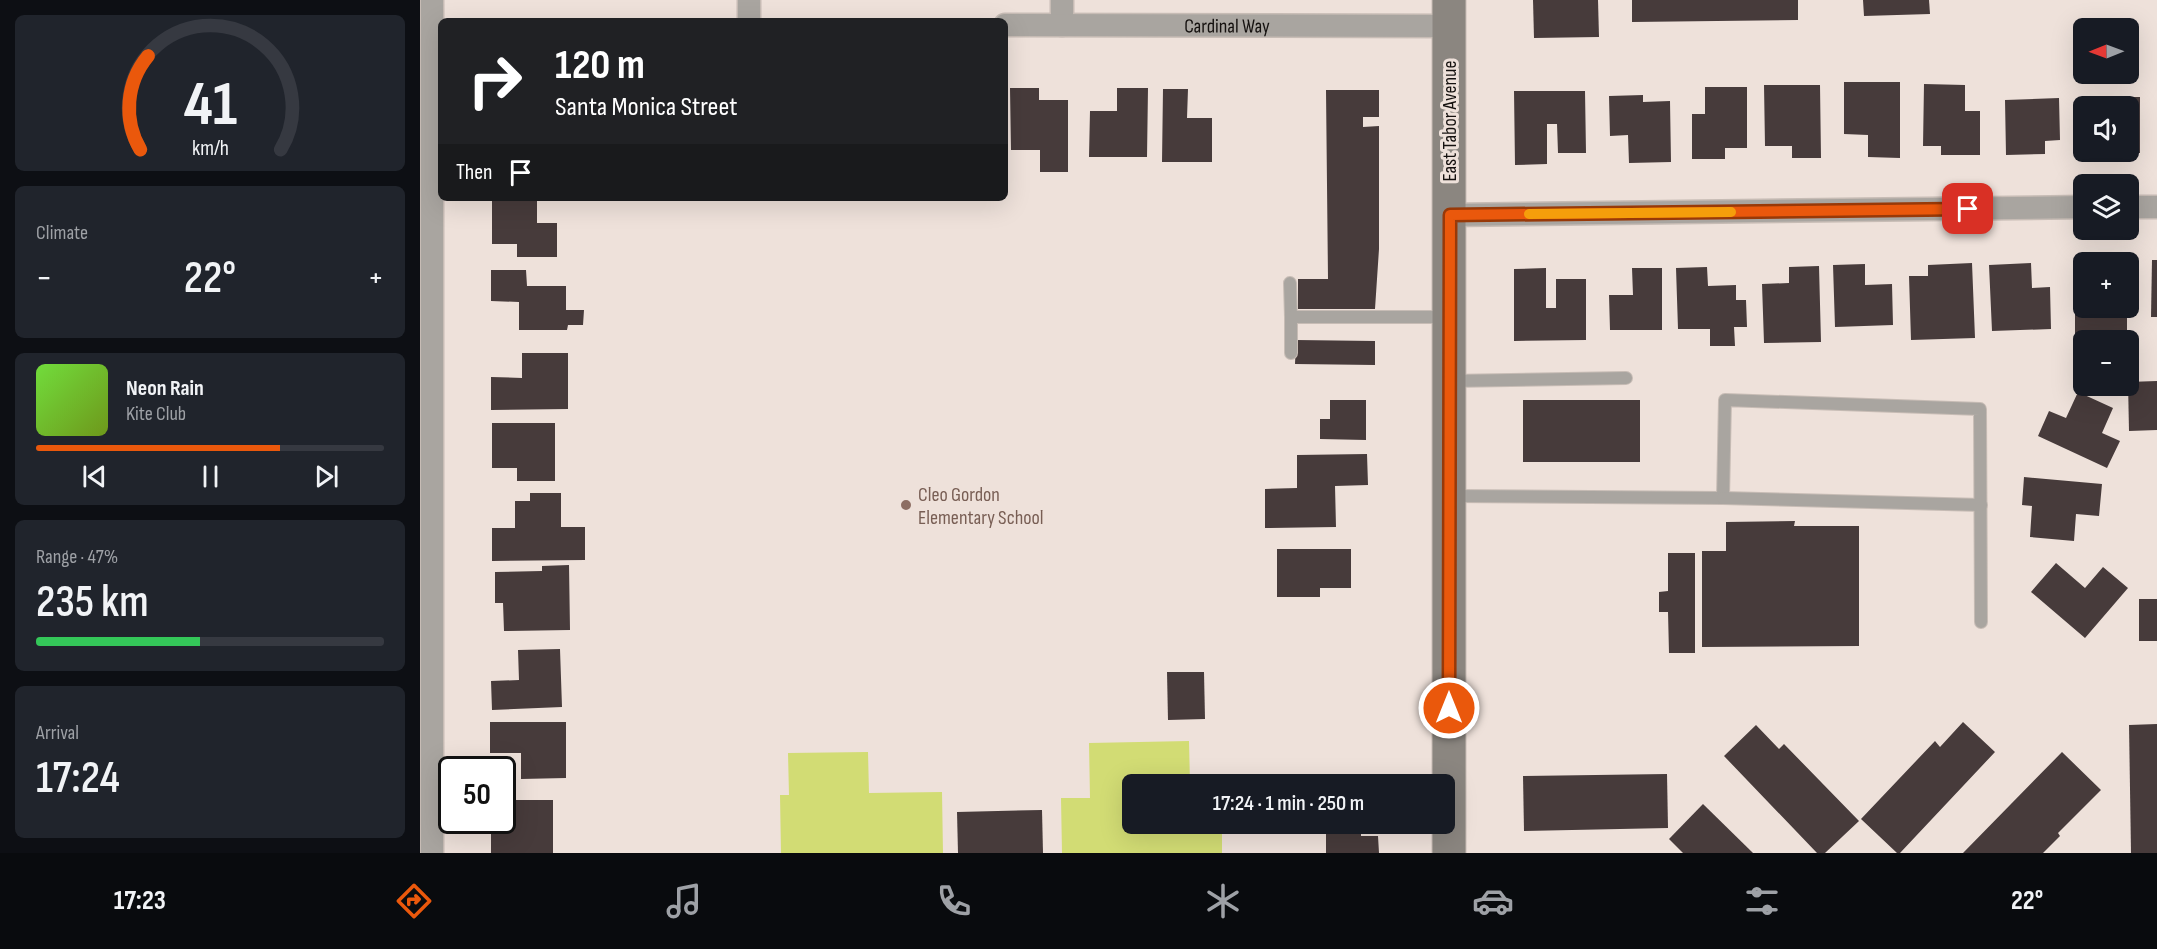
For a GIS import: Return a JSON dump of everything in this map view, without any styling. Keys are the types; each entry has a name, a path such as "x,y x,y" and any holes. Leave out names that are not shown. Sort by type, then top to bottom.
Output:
{"main road":[{"name":"East Tabor Avenue","path":"1449,13 1449,853"}],"street":[{"path":"432,0 426,346 432,853"},
{"path":"749,0 749,18"},
{"path":"1062,0 1062,25"},
{"name":"Cardinal Way","path":"1008,25 1449,13"},
{"path":"1450,215 2073,207"},
{"path":"2139,207 2157,207"}],"lane":[{"path":"1290,283 1291,353"},
{"path":"1292,317 1449,317"},
{"path":"1449,381 1626,378"},
{"path":"1724,498 1725,400 1980,409 1982,622"},
{"path":"1449,496 1724,498 1981,505"}],"green space":[{"path":"1189,741 1190,774 1122,774 1122,834 1222,834 1222,853 1062,853 1061,798 1090,798 1089,743"},
{"path":"868,752 869,793 942,792 943,853 781,853 780,795 789,795 788,753"}],"building":[{"path":"1533,0 1598,0 1599,37 1534,38"},
{"path":"1632,0 1798,0 1798,20 1632,22"},
{"path":"1863,0 1929,0 1930,14 1864,16"},
{"path":"1844,82 1900,82 1900,158 1868,157 1868,135 1844,134"},
{"path":"1924,84 1965,85 1965,111 1980,111 1980,155 1941,155 1941,146 1923,146"},
{"path":"1764,85 1820,85 1821,158 1792,158 1792,146 1765,146"},
{"path":"1705,87 1747,87 1747,148 1725,148 1725,159 1692,159 1692,114 1705,114"},
{"path":"1010,88 1039,88 1039,100 1068,100 1068,172 1040,172 1040,150 1011,150"},
{"path":"1117,88 1148,88 1147,157 1089,157 1090,111 1117,111"},
{"path":"1163,89 1188,89 1187,118 1212,118 1212,162 1162,162"},
{"path":"1326,90 1379,90 1379,117 1363,117 1363,127 1379,126 1379,249 1375,309 1298,309 1298,279 1328,279"},
{"path":"1514,91 1585,91 1586,153 1558,153 1557,124 1547,124 1547,164 1515,165"},
{"path":"1643,95 1643,102 1670,101 1671,162 1629,163 1628,135 1610,136 1609,96"},
{"path":"2139,97 2140,97 2139,153"},
{"path":"2059,98 2060,140 2045,141 2045,154 2006,155 2005,100"},
{"path":"492,201 537,201 537,223 557,223 557,257 517,257 517,244 492,244"},
{"path":"2152,260 2157,260 2157,317 2151,317"},
{"path":"1972,263 1975,338 1911,340 1909,276 1928,276 1928,265"},
{"path":"2031,263 2032,288 2050,287 2051,329 1992,331 1989,265"},
{"path":"1865,264 1865,285 1892,284 1893,325 1835,327 1833,265"},
{"path":"1819,266 1821,342 1764,343 1762,284 1789,283 1789,267"},
{"path":"1707,267 1708,286 1736,285 1736,300 1746,300 1747,327 1734,327 1735,346 1710,346 1710,329 1678,329 1676,268"},
{"path":"1546,268 1546,308 1556,308 1556,279 1586,279 1586,340 1514,341 1514,269"},
{"path":"1632,268 1662,268 1662,330 1610,330 1609,295 1633,295"},
{"path":"491,270 526,270 527,286 566,286 566,310 584,310 583,325 568,325 567,330 519,330 519,302 491,301"},
{"path":"2075,318 2127,318 2127,330 2075,330"},
{"path":"1296,340 1375,341 1375,365 1295,364"},
{"path":"522,353 568,353 568,409 491,410 491,377 522,378"},
{"path":"2157,381 2157,430 2129,431 2128,396 2139,396 2139,382"},
{"path":"2076,396 2087,396 2113,408 2102,433 2120,441 2107,468 2038,436 2049,411 2066,418"},
{"path":"1330,400 1366,400 1366,440 1320,439 1320,419 1330,419"},
{"path":"1523,400 1640,400 1640,462 1523,462"},
{"path":"492,423 555,423 555,481 517,481 517,468 492,468"},
{"path":"1367,454 1368,485 1335,486 1336,527 1265,528 1265,489 1297,488 1297,455"},
{"path":"2024,477 2102,484 2099,516 2076,514 2074,541 2030,537 2032,506 2022,505"},
{"path":"530,493 561,493 561,527 585,527 585,560 492,561 492,528 515,528 515,501 530,501"},
{"path":"1795,521 1794,526 1859,526 1859,646 1702,647 1702,551 1726,551 1726,522"},
{"path":"1277,549 1351,549 1351,588 1320,588 1320,597 1277,597"},
{"path":"1668,553 1695,553 1695,653 1669,653 1668,612 1659,612 1659,592 1668,591"},
{"path":"2056,563 2085,588 2103,567 2128,588 2085,638 2031,592"},
{"path":"569,565 570,630 504,631 503,603 495,603 495,572 542,571 542,566"},
{"path":"2139,599 2157,599 2157,641 2139,641"},
{"path":"560,649 562,707 492,710 491,681 519,680 518,650"},
{"path":"1167,672 1204,672 1205,719 1168,720"},
{"path":"490,722 566,722 566,778 521,779 521,753 490,753"},
{"path":"1963,722 1995,752 1900,853 1897,853 1861,819 1935,741 1940,747"},
{"path":"2157,724 2157,853 2131,853 2129,725"},
{"path":"1756,725 1779,749 1784,744 1859,821 1825,853 1817,853 1724,756"},
{"path":"2062,752 2101,790 2058,833 2060,836 2043,853 1963,853"},
{"path":"1667,774 1668,828 1524,831 1523,776"},
{"path":"516,800 553,800 553,853 491,853 491,834 516,834"},
{"path":"1703,804 1753,853 1683,853 1669,839"},
{"path":"1042,810 1043,853 958,853 957,812"},
{"path":"1326,834 1378,836 1379,853 1326,853"}],"slow traffic":[{"path":"1529,214 1731,212"}],"place":[{"name":"Cleo Gordon Elementary School","path":"906,505"}],"route":[{"path":"1449,708 1450,215 1968,209"}]}
